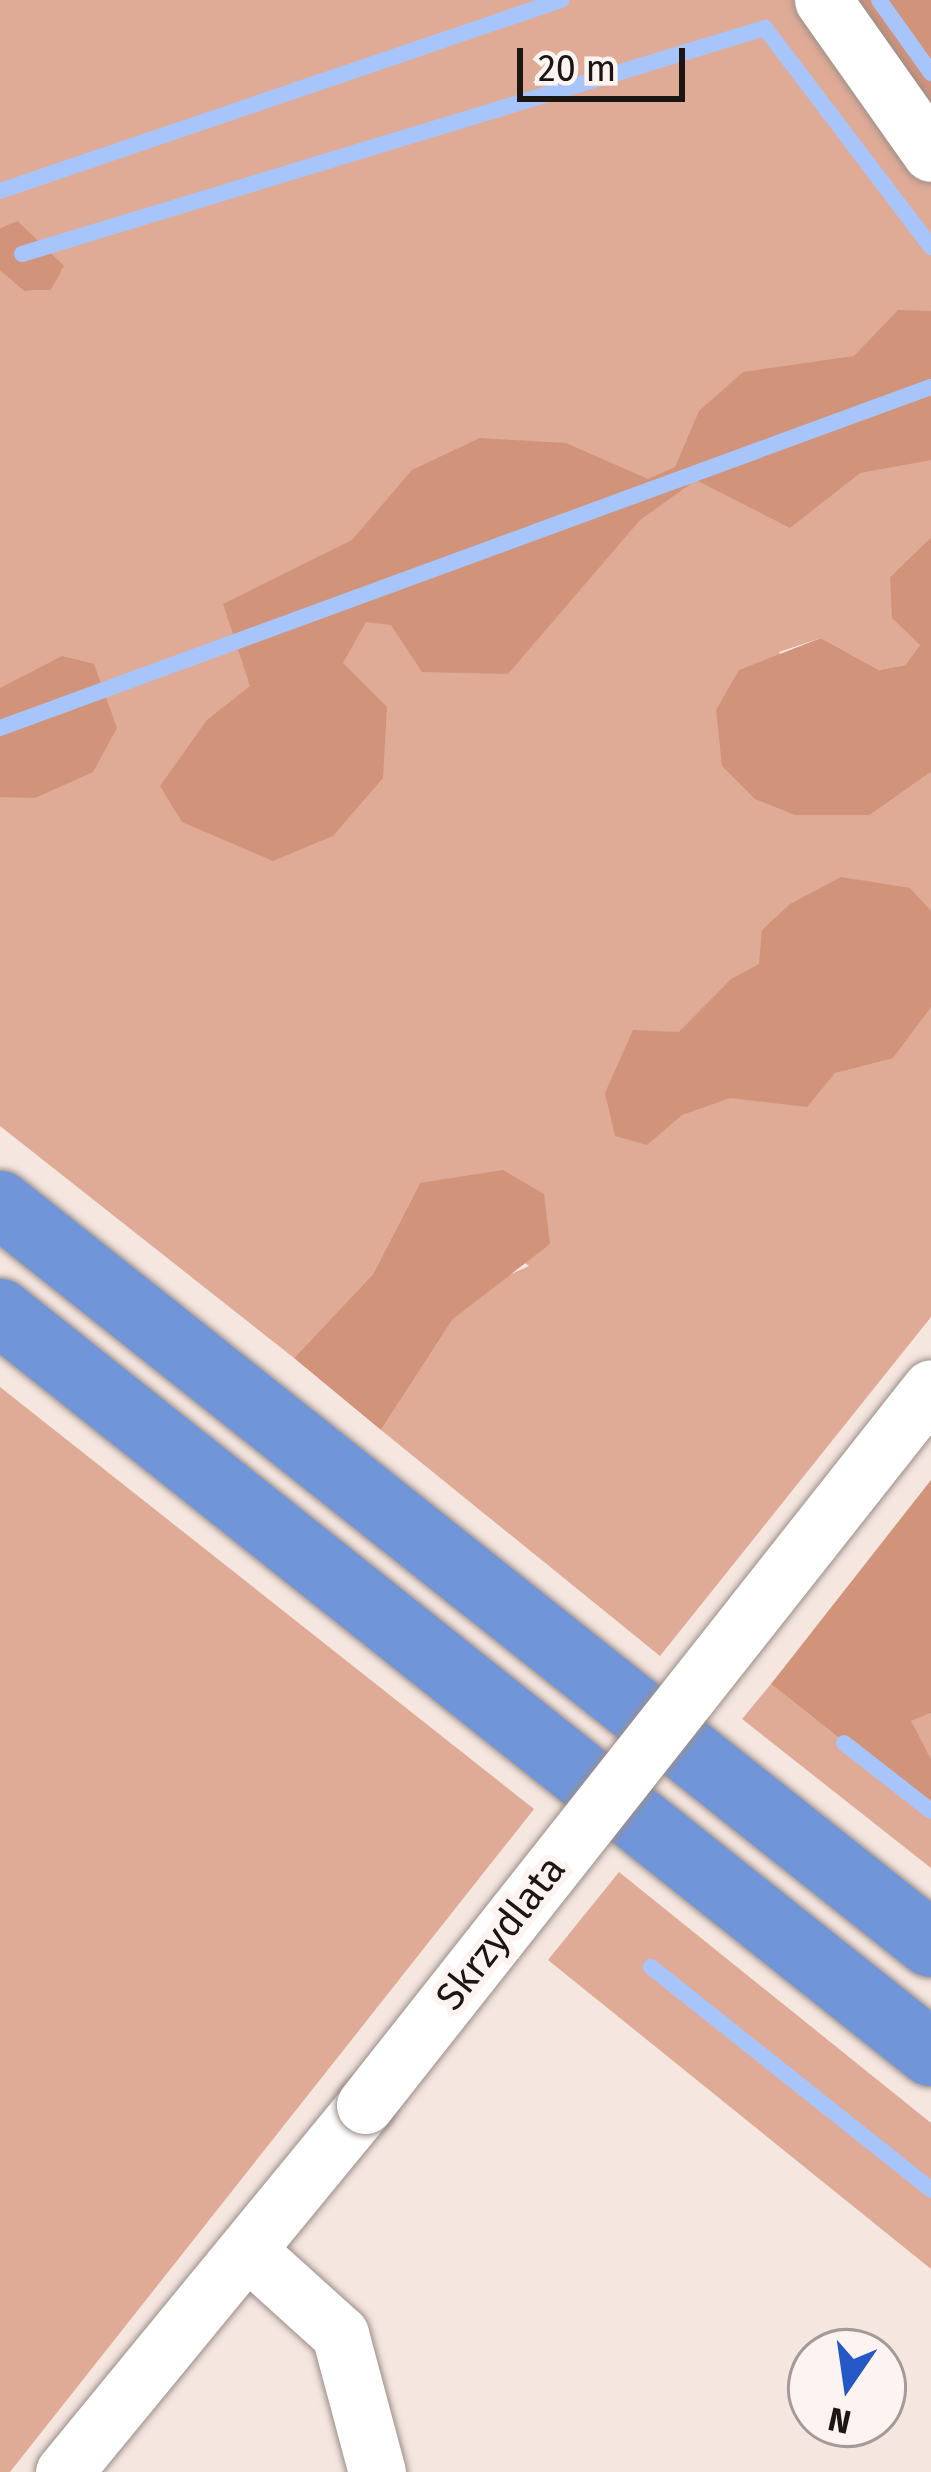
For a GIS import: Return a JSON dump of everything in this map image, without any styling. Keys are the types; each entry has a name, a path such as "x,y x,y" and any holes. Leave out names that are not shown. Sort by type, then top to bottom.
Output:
{"highway":[{"path":"0,1204 931,1944"},
{"path":"0,1312 931,2053"}],"street":[{"path":"823,0 931,153"},
{"name":"Skrzydlata","path":"64,2472 248,2252 931,1388"},
{"path":"248,2252 340,2334 376,2472"}],"shaded area":[{"path":"0,0 823,0 931,153 931,537 890,577 920,645 905,665 879,670 821,638 779,652 870,815 931,772 931,1317 660,1656 381,1430 453,1319 489,1284 529,1266 420,1183 373,1274 294,1358 0,1126 0,271 24,291 51,290 63,266 19,222 0,228"},
{"path":"823,0 931,0 931,153"},
{"path":"18,221 64,266 51,290 24,291 0,271 0,228"},
{"path":"898,310 931,311 931,460 860,473 790,528 696,480 640,520 508,674 422,672 391,625 366,622 343,663 387,707 383,778 333,836 273,861 182,822 160,786 207,720 250,686 223,604 352,540 412,470 480,438 566,443 648,479 675,467 699,411 743,372 854,356"},
{"path":"931,537 931,772 870,815 795,815 755,799 722,766 716,710 739,670 821,638 879,670 905,665 920,645 892,618 890,577"},
{"path":"62,656 94,664 117,728 93,772 35,798 0,797 0,688"},
{"path":"841,877 910,888 931,911 931,1007 893,1058 835,1073 807,1107 730,1098 682,1115 647,1145 615,1136 605,1093 633,1030 679,1032 731,979 759,964 762,930 790,904"},
{"path":"503,1170 544,1194 550,1244 453,1319 381,1430 294,1358 373,1274 420,1183"},
{"path":"0,1387 534,1809 10,2472 0,2472"},
{"path":"931,1480 931,1713 911,1721 931,1759 931,1811 771,1684"},
{"path":"771,1684 931,1811 931,1868 742,1719"},
{"path":"931,1713 931,1759 910,1721"},
{"path":"619,1872 931,2123 931,2269 548,1960"}],"waterway":[{"path":"0,191 561,0"},
{"path":"879,0 931,73"},
{"path":"22,254 765,28 931,247"},
{"path":"0,728 931,387"},
{"path":"844,1743 931,1811"},
{"path":"651,1967 931,2190"}]}
